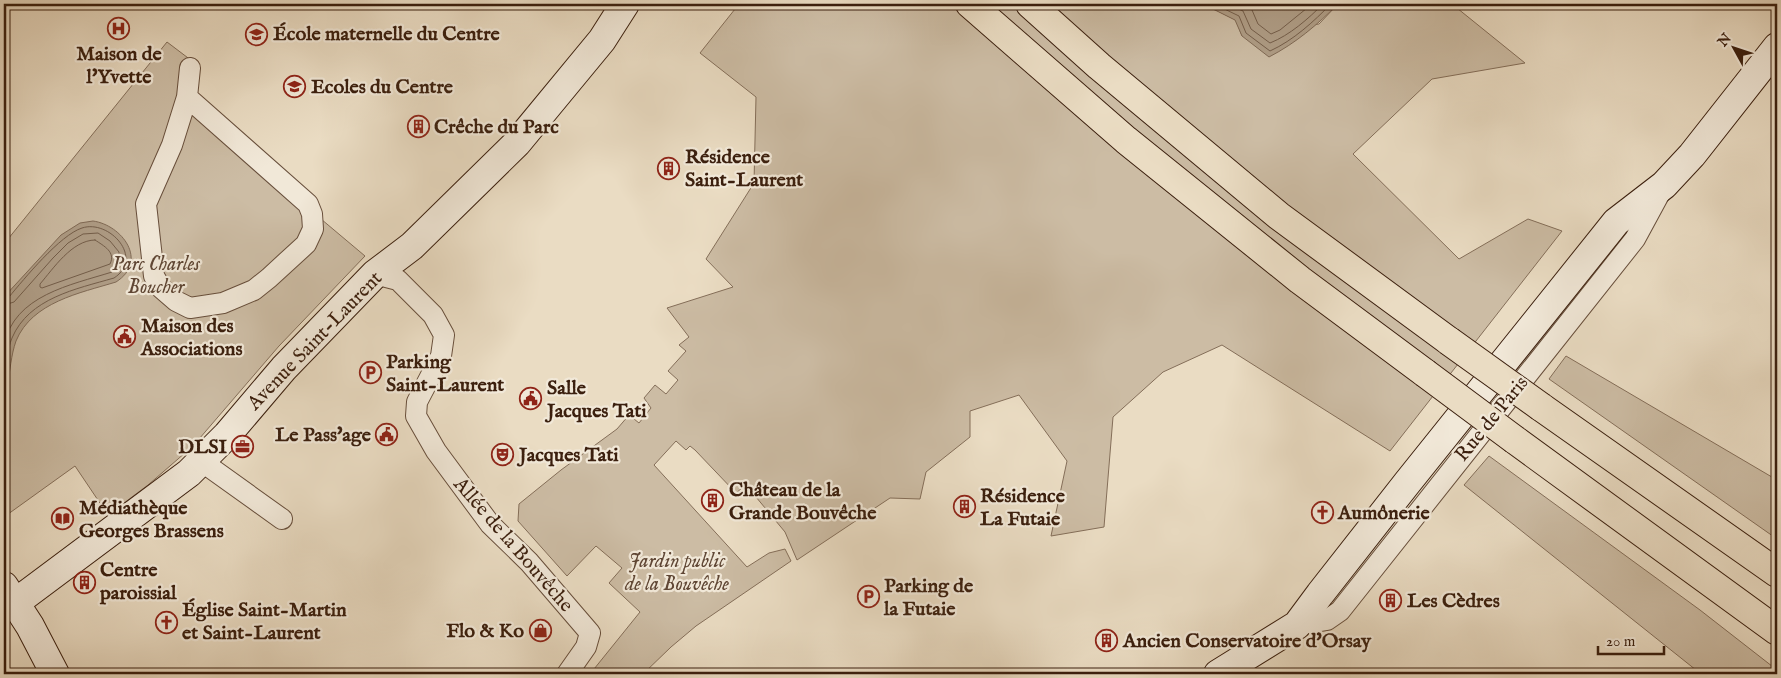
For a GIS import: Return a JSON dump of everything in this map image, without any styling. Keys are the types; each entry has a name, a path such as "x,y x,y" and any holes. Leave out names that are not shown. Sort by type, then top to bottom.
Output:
{"highway":[{"path":"970,4 1126,140 1300,280 1777,631"},
{"path":"1030,4 1099,66 1278,216 1540,407 1777,573"}],"main road":[{"name":"Avenue Saint-Laurent","path":"9,594 189,472 201,461 227,435 284,368 375,274 412,246 518,143 602,40 625,4"},
{"name":"Rue de Paris","path":"1218,674 1297,625 1401,490 1616,222 1664,185 1692,155 1777,47"},
{"path":"9,594 30,626 55,674"}],"street":[{"path":"187,97 308,204 312,214 313,229 306,244 254,290 223,303 190,308 176,301 161,288 154,276 146,204 172,145 187,97 190,68"},
{"name":"Allée de la Bouvêche","path":"375,274 398,280 433,314 444,336 441,356 417,402 416,416 436,451 490,524 529,562 590,633 586,647 566,674"},
{"path":"201,461 282,519"}],"green space":[{"name":"Jardin public de la Bouvêche","path":"739,4 1203,4 1236,20 1242,36 1319,24 1338,4 1452,4 1525,63 1432,79 1353,154 1459,259 1528,219 1562,231 1390,451 1222,345 1163,372 1113,417 1104,527 1051,536 1067,461 1019,395 970,411 970,437 926,472 920,499 890,498 797,560 785,532 746,485 736,493 695,450 690,446 686,450 676,441 654,465 747,567 769,553 785,549 791,561 696,626 643,674 590,674 640,612 609,583 622,568 596,546 567,576 518,521 519,504 617,429 629,415 639,423 651,408 644,398 655,385 666,394 678,380 668,371 686,351 679,345 689,337 667,308 733,287 706,259 754,183 756,97 700,53"},
{"name":"Parc Charles Boucher","path":"167,42 200,67 177,98 365,256 279,346 193,446 148,485 108,515 75,466 4,517 4,244"},
{"path":"1566,356 1777,480 1777,539 1549,379"},
{"path":"1489,456 1700,610 1777,670 1777,674 1701,674 1464,485"}],"water":[{"path":"1203,4 1338,4 1306,33 1269,57 1242,36 1235,20"},
{"path":"93,221 113,229 128,245 131,255 126,274 116,282 59,301 33,317 23,328 16,341 7,387 4,392 4,297 61,235 80,223"}],"place":[{"name":"Maison de l'Yvette","path":"119,28"},
{"name":"École maternelle du Centre","path":"257,34"},
{"name":"Ecoles du Centre","path":"295,87"},
{"name":"Crêche du Parc","path":"418,127"},
{"name":"Résidence Saint-Laurent","path":"669,169"},
{"name":"Maison des Associations","path":"125,337"},
{"name":"Parking Saint-Laurent","path":"370,373"},
{"name":"Salle Jacques Tati","path":"531,399"},
{"name":"Le Pass'age","path":"387,435"},
{"name":"DLSI","path":"243,447"},
{"name":"Jacques Tati","path":"503,455"},
{"name":"Château de la Grande Bouvêche","path":"713,501"},
{"name":"Résidence La Futaie","path":"964,507"},
{"name":"Aumônerie","path":"1322,513"},
{"name":"Médiathèque Georges Brassens","path":"63,519"},
{"name":"Centre paroissial","path":"84,582"},
{"name":"Parking de la Futaie","path":"868,597"},
{"name":"Les Cèdres","path":"1391,601"},
{"name":"Église Saint-Martin et Saint-Laurent","path":"166,622"},
{"name":"Flo & Ko","path":"540,631"},
{"name":"Ancien Conservatoire d'Orsay","path":"1107,641"}]}
